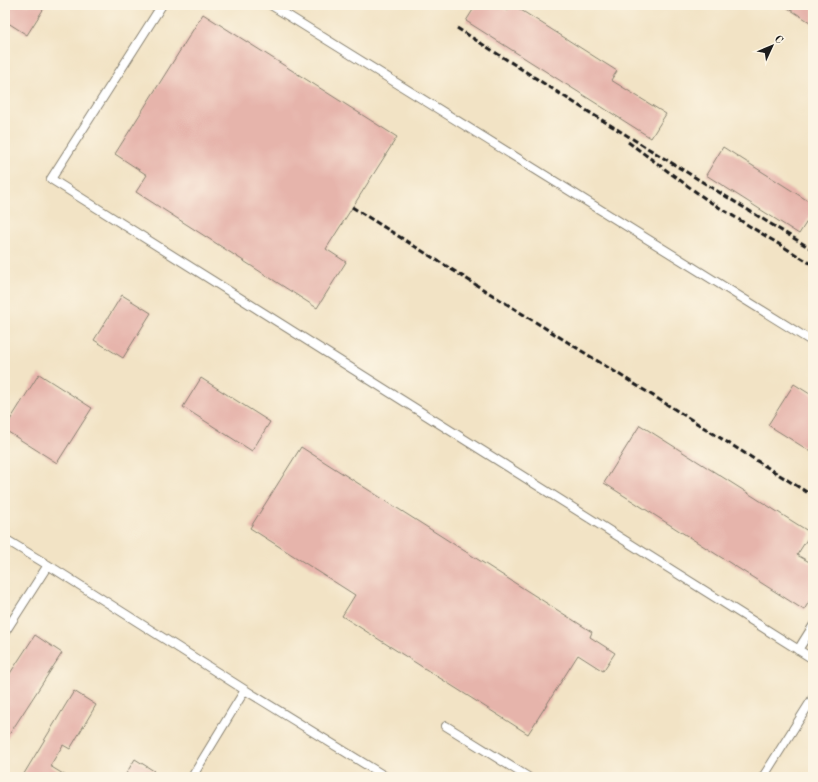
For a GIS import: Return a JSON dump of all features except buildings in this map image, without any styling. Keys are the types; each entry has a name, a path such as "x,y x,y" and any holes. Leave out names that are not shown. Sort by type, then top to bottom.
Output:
{"lane":[{"path":"162,5 50,179 813,659"},
{"path":"271,5 813,342"},
{"path":"5,539 386,777"},
{"path":"5,632 48,565"},
{"path":"798,650 813,626"},
{"path":"192,777 245,690"},
{"path":"763,777 813,698"},
{"path":"446,726 528,777"}],"railway":[{"path":"457,28 584,109 813,250"},
{"path":"628,142 707,200 813,265"},
{"path":"352,207 813,496"}]}
